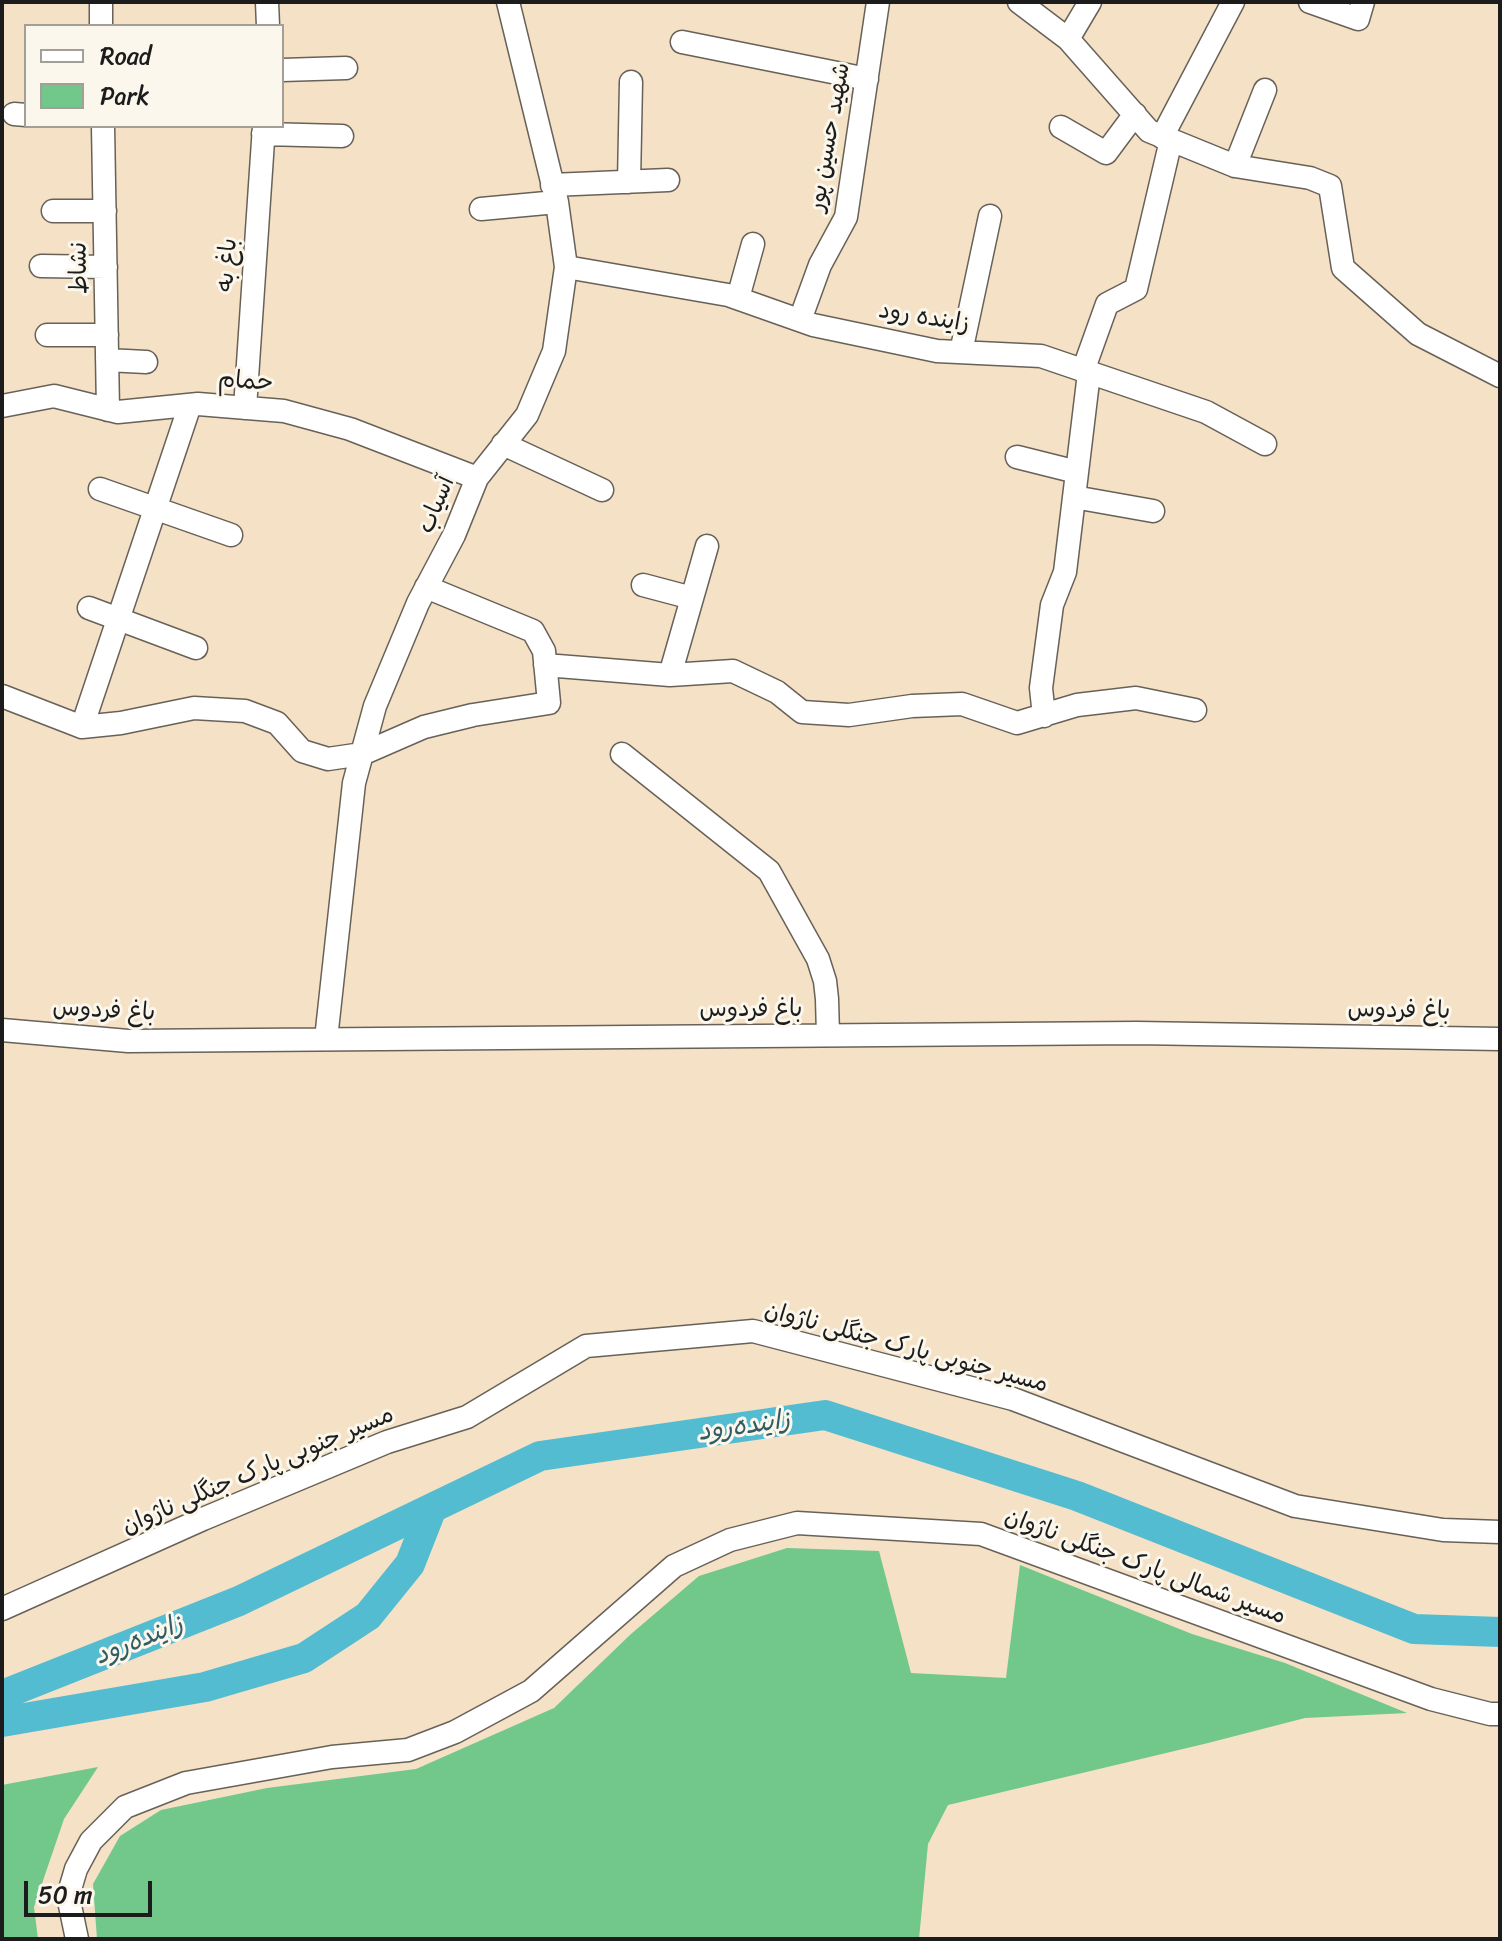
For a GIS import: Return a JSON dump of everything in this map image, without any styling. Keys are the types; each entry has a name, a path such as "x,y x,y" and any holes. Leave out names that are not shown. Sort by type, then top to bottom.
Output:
{"street":[{"path":"101,2 101,24"},
{"path":"267,2 268,24"},
{"name":"آسیاب","path":"326,1039 354,783 375,706 418,603 454,535 477,478 527,415 554,351 566,267 554,194 508,2"},
{"name":"شهید حسین پور","path":"800,320 820,265 846,217 878,2"},
{"path":"1019,2 1068,39 1149,131 1235,166 1310,178 1330,186 1343,268 1418,334 1500,376"},
{"path":"1068,39 1090,2"},
{"path":"1044,716 1041,688 1052,605 1065,572 1086,372 1107,304 1136,289 1167,138 1233,2"},
{"path":"1310,2 1360,10"},
{"path":"682,42 867,79"},
{"path":"284,70 346,68"},
{"path":"629,182 631,82"},
{"path":"1235,166 1265,90"},
{"path":"1061,127 1106,153 1135,114"},
{"name":"نشاط","path":"103,128 108,410"},
{"path":"264,130 342,136"},
{"name":"باغ به","path":"245,408 264,130"},
{"path":"481,209 629,182 668,180"},
{"path":"53,211 105,211"},
{"path":"961,352 990,216"},
{"path":"738,298 753,244"},
{"path":"41,266 106,267"},
{"name":"زاینده رود","path":"566,267 728,295 813,325 937,351 1041,356 1206,412 1265,444"},
{"path":"47,335 107,335"},
{"path":"107,360 146,362"},
{"name":"حمام","path":"2,406 54,396 118,412 190,405 284,411 350,429 477,478"},
{"path":"82,727 190,405"},
{"path":"503,444 602,490"},
{"path":"1017,457 1077,472"},
{"path":"100,489 231,535"},
{"path":"1074,497 1153,511"},
{"path":"670,675 707,546"},
{"path":"643,585 692,598"},
{"path":"2,696 82,727 121,723 194,708 245,711 277,723 302,751 328,759 362,754 424,727 473,715 549,703 544,651 533,631 426,587"},
{"path":"89,608 196,648"},
{"path":"545,665 670,675 733,671 777,692 802,712 849,715 912,706 962,704 1017,723 1077,705 1136,698 1195,710"},
{"path":"622,754 769,871 818,959 826,990 828,1035"},
{"name":"باغ فردوس","path":"2,1030 128,1041 1137,1033 1500,1039"},
{"name":"مسیر جنوبی پارک جنگلی ناژوان","path":"2,1609 203,1519 387,1442 467,1417 586,1346 753,1331 1013,1399 1295,1506 1443,1530 1500,1532"},
{"name":"مسیر شمالی پارک جنگلی ناژوان","path":"77,1939 68,1896 76,1869 91,1841 125,1807 186,1783 332,1757 408,1750 455,1732 531,1691 674,1566 730,1540 797,1523 981,1534 1431,1699 1500,1714"}],"green space":[{"path":"787,1548 879,1551 911,1673 1006,1678 1020,1565 1192,1634 1285,1663 1407,1713 1305,1718 948,1805 928,1844 919,1939 97,1939 93,1884 120,1836 161,1810 267,1788 416,1769 554,1708 631,1634 699,1576"},
{"path":"98,1767 64,1819 34,1907 38,1939 2,1939 2,1785"}],"waterway":[{"name":"زاینده‌رود","path":"2,1695 239,1601 540,1456 825,1415 1077,1496 1414,1629 1500,1632"},
{"path":"2,1722 205,1687 304,1658 368,1616 410,1564 432,1508"}]}
